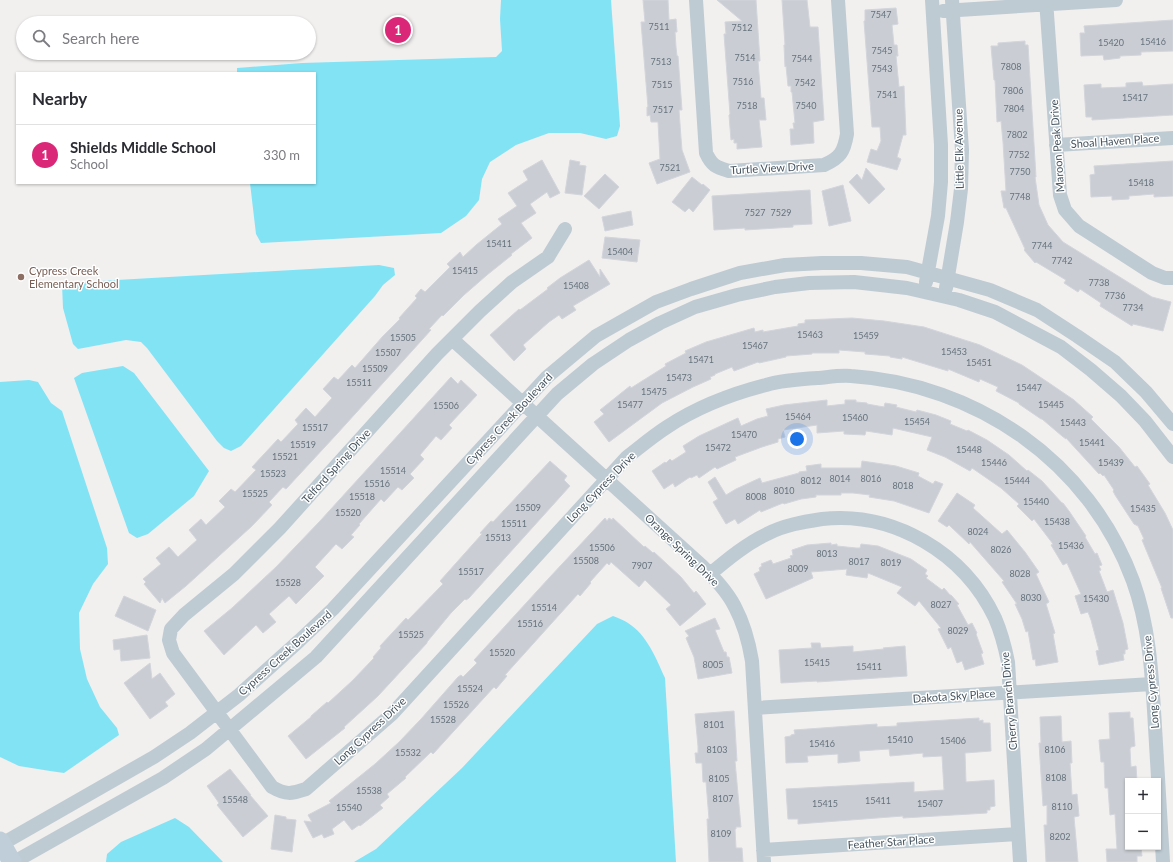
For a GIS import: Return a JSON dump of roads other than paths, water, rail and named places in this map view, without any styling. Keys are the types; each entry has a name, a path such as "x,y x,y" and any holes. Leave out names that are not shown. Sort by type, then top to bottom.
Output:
{"street":[{"name":"Turtle View Drive","path":"696,0 706,153 710,161 716,167 729,171 824,165 833,161 840,155 845,147 847,134 838,0"},
{"path":"932,6 1116,0"},
{"name":"Maroon Peak Drive","path":"1046,2 1060,195 1065,210 1079,226 1152,273 1165,278 1173,278"},
{"name":"Little Elk Avenue","path":"945,296 961,189 962,150 952,5"},
{"name":"Little Elk Avenue","path":"924,292 938,216 941,182 941,145 932,6"},
{"name":"Shoal Haven Place","path":"1056,145 1173,138"},
{"name":"Telford Spring Drive","path":"217,712 173,653 169,640 170,629 184,615 234,574 280,528 432,360 480,311 512,282 548,257 565,229"},
{"name":"Cypress Creek Boulevard","path":"1,842 154,757 190,733 217,712 299,641 333,609 547,377 596,336 656,302 691,289 740,273 785,265 822,263 862,263 907,267 948,278 990,290 1037,310 1115,362 1146,392 1173,424"},
{"name":"Cypress Creek Boulevard","path":"13,862 163,778 206,749 316,657 557,394 593,364 629,340 660,323 695,307 775,287 809,283 854,282 907,288 959,300 995,312 1061,347 1121,396 1145,421 1173,457"},
{"name":"Orange Spring Drive","path":"452,339 710,574 735,606 749,643 752,661 764,856"},
{"name":"Long Cypress Drive","path":"217,712 272,787 281,792 293,793 306,789 392,714 627,457 672,424 694,411 727,396 768,384 805,379 848,376 886,379 931,390 990,415 1016,431 1041,450 1067,475 1088,500 1107,527 1121,552 1133,582 1144,621 1151,663 1163,862"},
{"name":"Cherry Branch Drive","path":"710,574 734,554 767,533 802,522 831,518 858,519 898,528 932,545 949,558 967,577 985,600 995,618 1004,642 1008,662 1020,862"},
{"name":"Dakota Sky Place","path":"755,708 1152,684"},
{"name":"Feather Star Place","path":"764,856 1018,834"},
{"path":"1,842 13,862"}],"water":[{"path":"501,0 611,0 620,126 617,136 606,139 580,133 549,133 516,145 490,162 482,179 479,200 466,216 441,233 261,243 256,234 250,184 316,184 316,72 237,72 237,68 302,63 496,57 502,51 500,19"},
{"path":"379,265 394,268 395,275 383,285 375,296 241,446 231,451 224,448 217,441 141,342 126,340 78,349 73,344 63,308 62,284"},
{"path":"123,366 134,373 209,471 194,496 148,534 137,538 129,533 74,378 82,373"},
{"path":"29,380 38,382 51,403 62,411 107,548 108,564 93,584 79,613 80,649 87,679 100,707 117,728 119,735 64,773 19,766 0,757 0,382"},
{"path":"613,616 626,622 641,634 646,640 665,678 676,862 354,862 376,849 462,768 597,624"},
{"path":"175,818 189,827 223,862 106,862 107,854 121,842"}],"place":[{"name":"Shields Middle School","path":"398,30"},
{"name":"Cypress Creek Elementary School","path":"21,277"}]}
